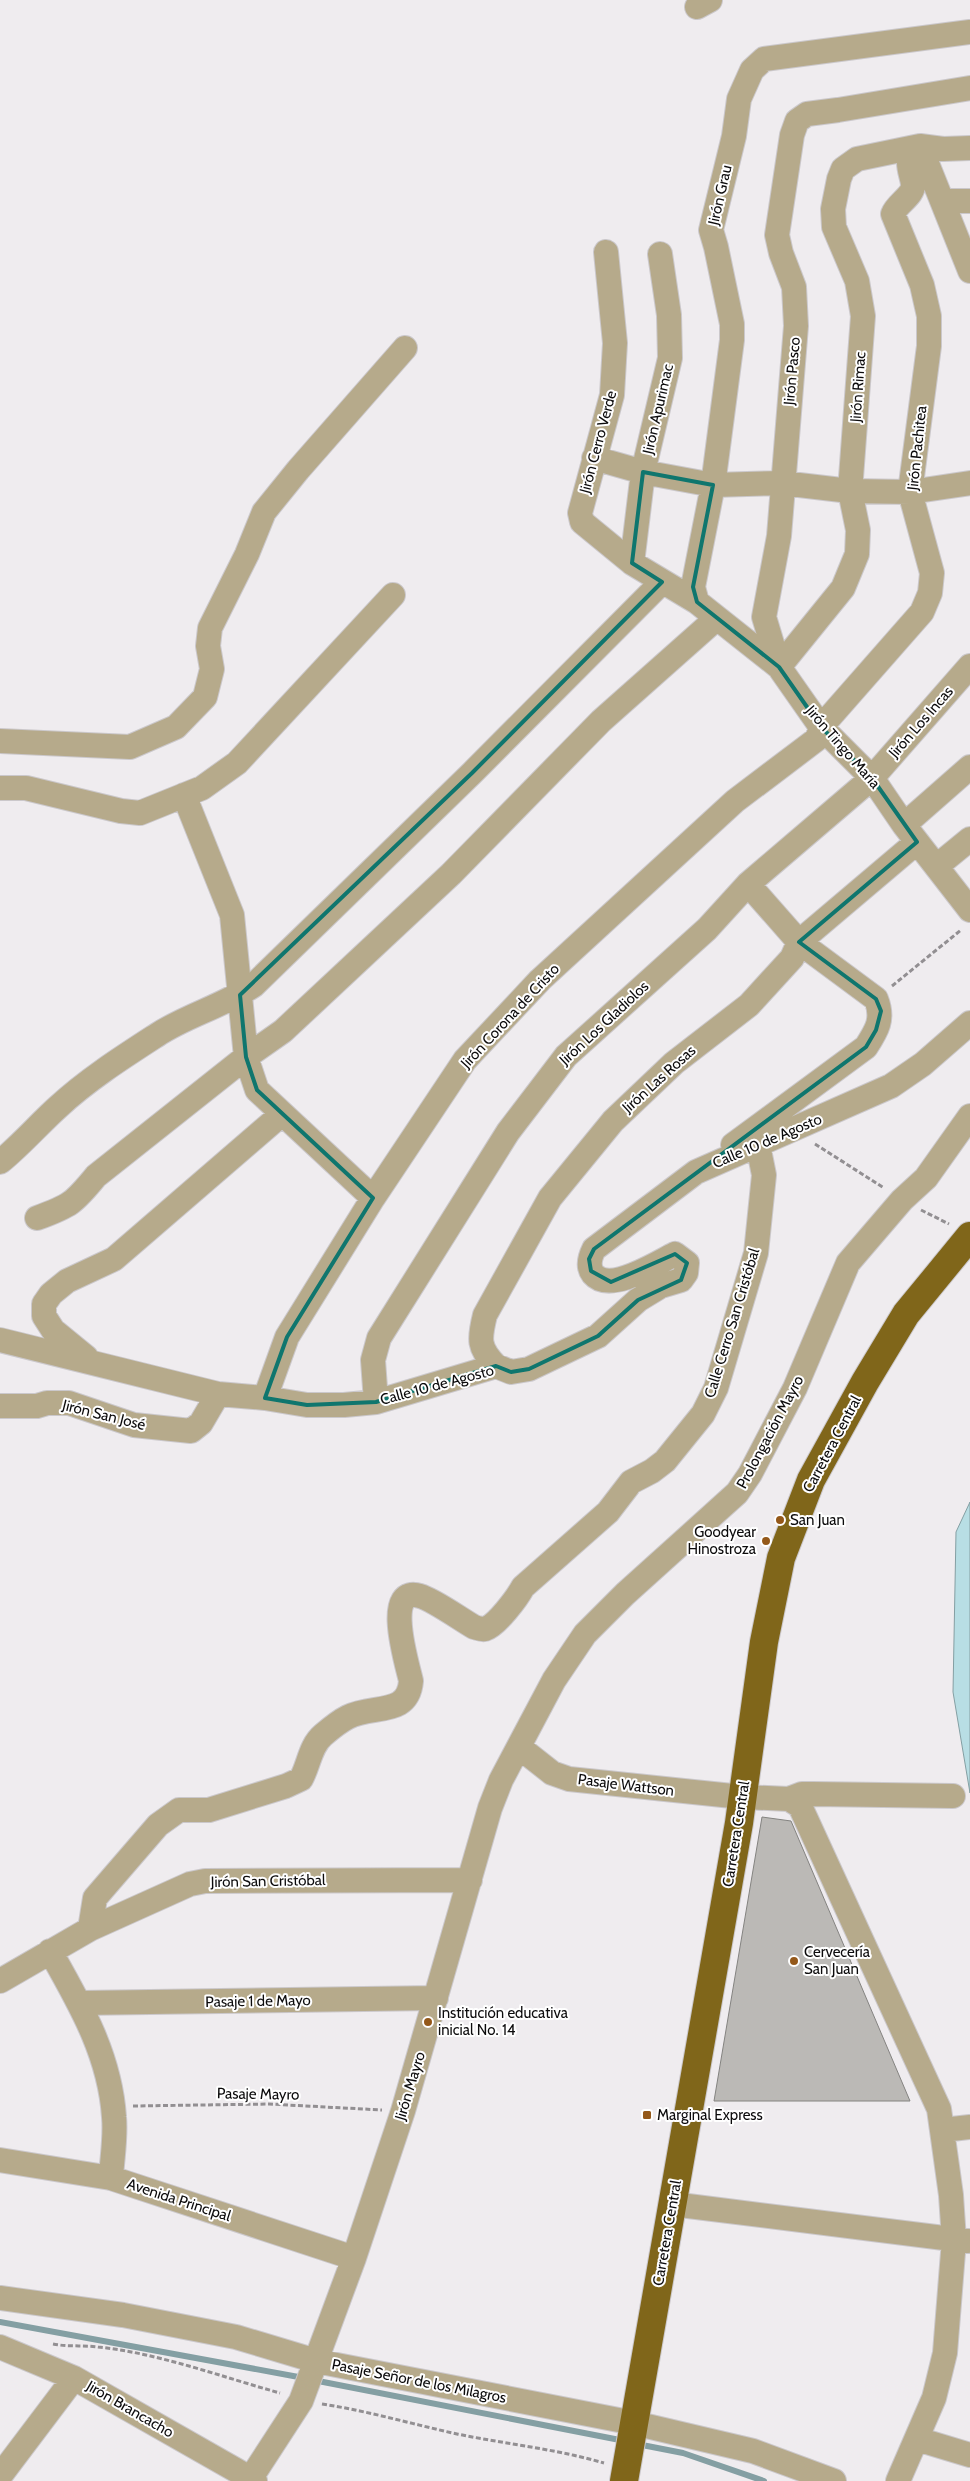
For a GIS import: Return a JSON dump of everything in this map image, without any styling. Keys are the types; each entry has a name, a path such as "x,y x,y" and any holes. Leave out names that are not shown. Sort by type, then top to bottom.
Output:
{"highway":[{"name":"Carretera Central","path":"625,2476 742,1798 764,1642 781,1558 811,1480 865,1382 906,1314 962,1231"},
{"path":"924,1290 970,1259"}],"street":[{"name":"Jirón Grau","path":"697,602 694,580 713,485 732,340 732,324 711,230 734,136 739,99 752,70 764,59 970,32"},
{"name":"Jirón Pasco","path":"779,667 764,617 779,536 796,326 794,287 781,253 777,235 790,145 797,121 808,114 970,88"},
{"path":"920,146 970,271"},
{"name":"Jirón Rimac","path":"779,667 843,588 857,554 858,530 850,491 863,316 857,281 834,227 834,209 839,179 843,169 857,159 920,146 943,149 970,148"},
{"name":"Jirón Pachitea","path":"821,727 922,612 930,593 932,573 910,492 929,346 929,316 922,285 893,214 896,206 909,196 913,185 909,163 920,146"},
{"path":"942,200 970,201"},
{"name":"Jirón Cerro Verde","path":"580,513 612,395 616,343 606,252"},
{"name":"Jirón Apurimac","path":"632,562 643,472 670,358 669,315 660,254"},
{"path":"0,741 130,747 176,727 205,697 212,670 208,646 210,628 264,512 405,348"},
{"path":"594,458 643,472 713,485 782,482 850,491 910,492 970,483"},
{"name":"Jirón Tingo María","path":"580,513 582,522 632,562 697,602 779,667 821,727 872,778 910,834 937,866 967,918"},
{"path":"0,1162 26,1140 59,1106 117,1062 159,1034 240,995 254,985 465,780 662,582"},
{"path":"0,788 26,788 121,811 140,812 214,781 237,763 394,595"},
{"path":"37,1218 62,1209 77,1199 96,1176 246,1057 283,1031 451,874 601,721 717,618"},
{"name":"Jirón Los Incas","path":"872,778 970,666"},
{"name":"Jirón Corona de Cristo","path":"265,1398 287,1337 373,1198 465,1060 540,980 735,802 817,739 821,727"},
{"name":"Jirón Las Rosas","path":"496,1366 485,1354 480,1336 485,1315 550,1198 612,1121 674,1063 749,1005 792,958 799,942 910,834 970,767"},
{"name":"Jirón Los Gladiolos","path":"376,1402 373,1360 379,1338 508,1132 566,1056 707,929 748,884 872,778"},
{"path":"184,795 232,915 246,1057 257,1090 373,1198"},
{"path":"937,866 970,839"},
{"path":"696,1172 866,1047 876,1030 881,1011 876,998 799,942 748,884"},
{"name":"Calle 10 de Agosto","path":"0,1340 92,1361 218,1394 265,1398 307,1405 344,1405 376,1402 496,1366 511,1372 529,1369 598,1336 638,1300 662,1286 681,1280 686,1273 687,1263 675,1254 624,1279 611,1282 595,1277 591,1271 589,1259 594,1249 696,1172 891,1086 923,1064 970,1023"},
{"path":"92,1361 53,1330 44,1316 44,1304 51,1294 67,1281 114,1259 282,1114"},
{"name":"Prolongación Mayro","path":"520,1747 554,1680 585,1634 625,1594 737,1493 746,1480 795,1388 848,1264 902,1200 926,1178 970,1116"},
{"name":"Calle Cerro San Cristóbal","path":"90,1929 95,1898 158,1825 179,1810 209,1810 301,1779 314,1747 322,1736 348,1717 372,1709 394,1707 405,1701 410,1691 411,1681 399,1621 402,1602 406,1598 420,1596 474,1627 483,1630 491,1626 518,1597 523,1587 608,1512 631,1482 652,1471 665,1461 683,1441 703,1414 716,1388 756,1253 764,1175 758,1145"},
{"name":"Jirón San José","path":"0,1406 37,1406 47,1403 69,1403 134,1425 191,1431 201,1423 218,1394"},
{"name":"Pasaje Wattson","path":"520,1747 552,1773 569,1779 742,1798 789,1799 802,1794 953,1796"},
{"name":"Jirón Mayro","path":"252,2480 301,2401 354,2258 403,2111 501,1780 520,1747"},
{"path":"789,1799 800,1806 939,2109 962,2241 945,2352 934,2398 898,2481"},
{"name":"Jirón San Cristóbal","path":"0,1981 90,1929 190,1884 205,1881 470,1880"},
{"path":"50,1951 97,2039 106,2064 114,2117 111,2178"},
{"name":"Pasaje 1 de Mayo","path":"79,2003 436,1998"},
{"path":"943,2130 970,2127"},
{"name":"Avenida Principal","path":"0,2160 111,2178 354,2258"},
{"path":"672,2204 962,2241"},
{"name":"Pasaje Señor de los Milagros","path":"0,2298 123,2315 236,2338 314,2364 753,2451 834,2481"},
{"name":"Jirón Brancacho","path":"0,2347 74,2378 252,2480"},
{"path":"0,2476 74,2378"},
{"path":"917,2439 970,2455"}],"path":[{"path":"876,998 925,961 967,918"},
{"path":"794,1130 902,1200 962,1231"},
{"name":"Pasaje Mayro","path":"112,2106 270,2104 403,2111"}],"highlighted area":[{"path":"643,472 713,485 693,587 697,602 779,667 821,727 872,778 917,842 799,942 876,999 881,1011 876,1030 866,1047 594,1249 589,1259 591,1271 611,1282 675,1254 687,1263 681,1280 638,1300 598,1336 529,1369 511,1372 496,1366 376,1402 307,1405 265,1398 287,1337 373,1198 257,1090 246,1057 240,995 472,773 662,582 632,563"}],"water":[{"path":"970,1502 970,1793 953,1692 956,1532"}],"building":[{"name":"Cervecería San Juan","path":"762,1817 791,1821 910,2101 714,2101"}],"waterway":[{"path":"0,2322 304,2378"},
{"path":"313,2380 625,2441"},
{"path":"637,2444 683,2453 764,2481"}],"place":[{"name":"San Juan","path":"780,1520"},
{"name":"Goodyear Hinostroza","path":"766,1541"},
{"name":"Cervecería San Juan","path":"794,1961"},
{"name":"Institución educativa inicial No. 14","path":"428,2022"},
{"name":"Marginal Express","path":"647,2115"}]}
